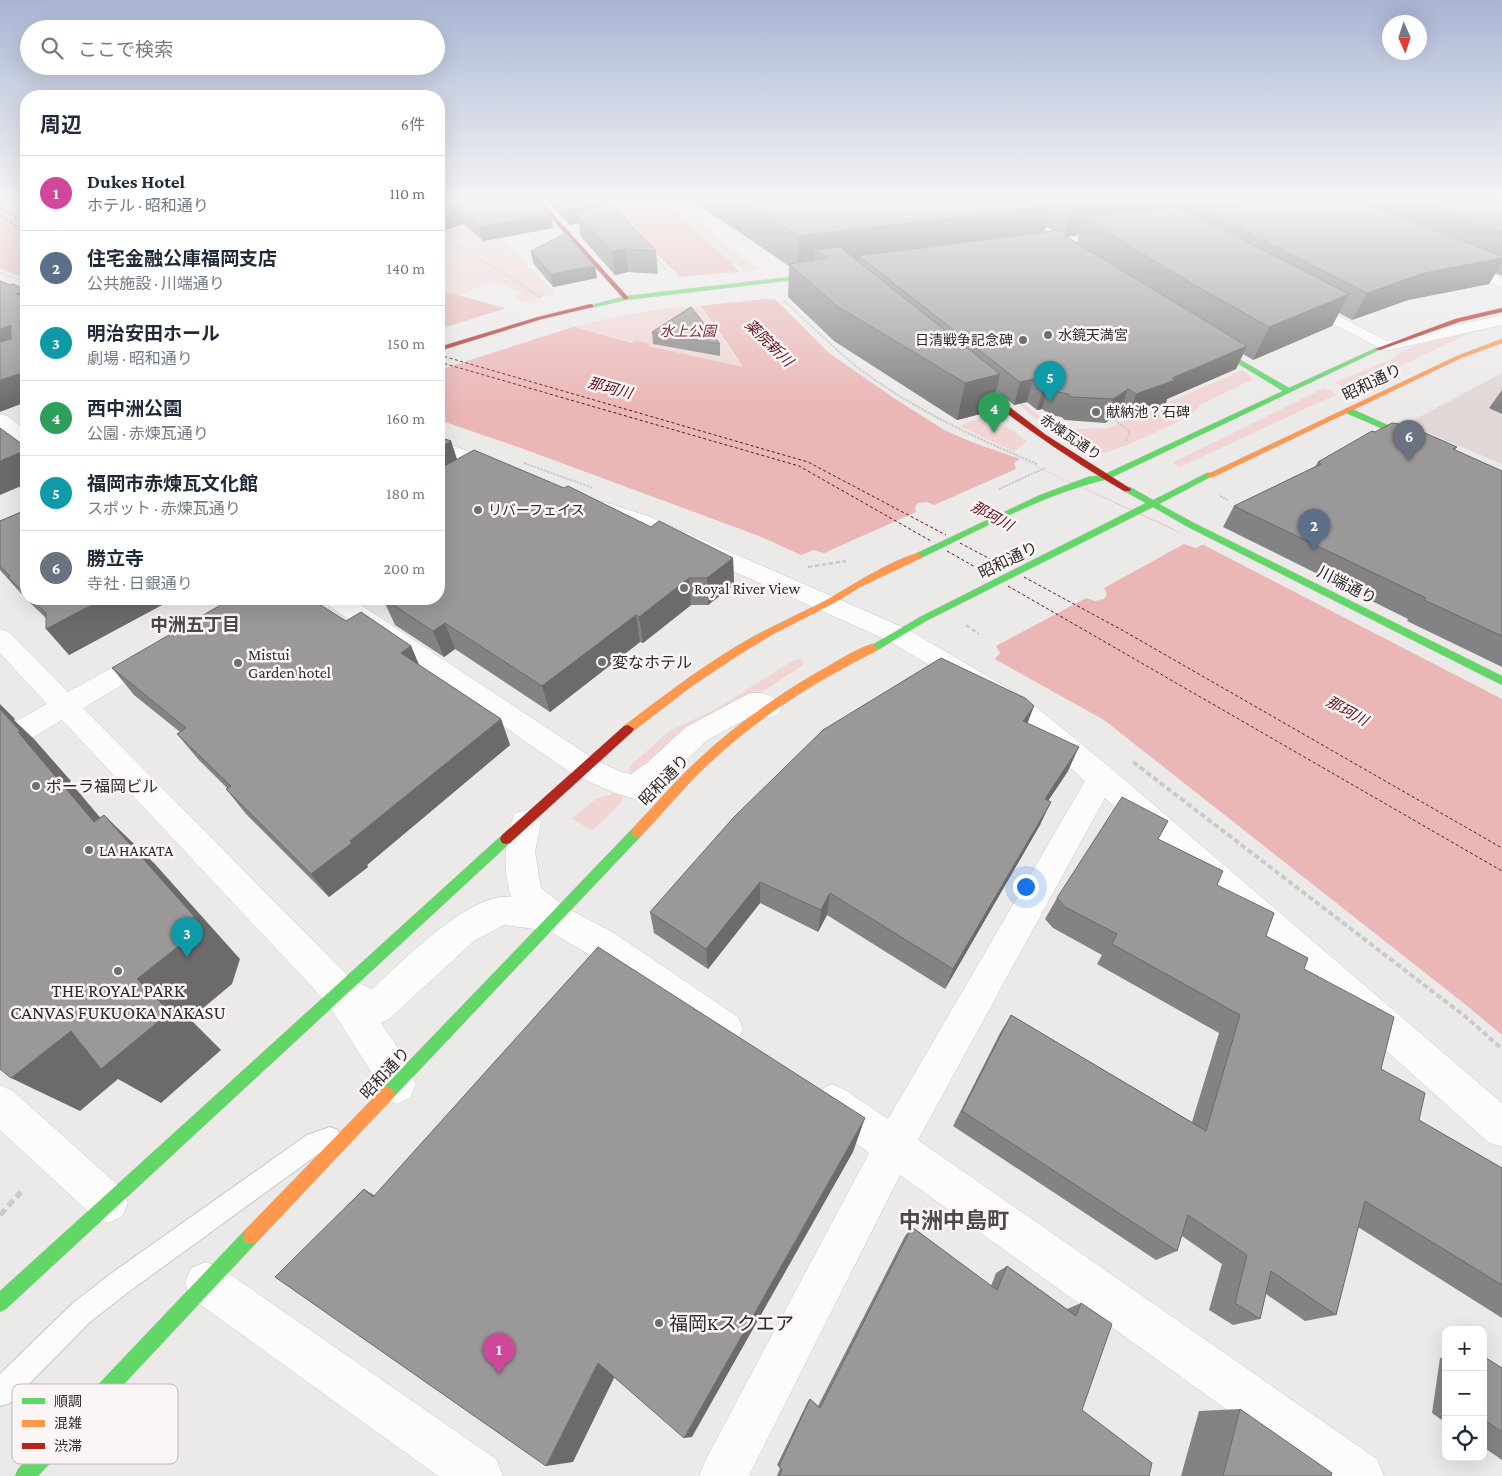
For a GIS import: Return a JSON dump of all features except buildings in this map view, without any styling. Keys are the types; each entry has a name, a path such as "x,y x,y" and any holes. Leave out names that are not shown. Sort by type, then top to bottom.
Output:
{"street":[{"path":"599,270 626,298"},
{"path":"1471,270 1502,283"},
{"path":"445,347 540,318 626,298 832,274"},
{"path":"1293,297 1385,346 1502,320"},
{"name":"昭和通り","path":"0,1303 584,767 643,715 688,681 756,639 841,596 857,585 1042,498 1091,479 1105,477 1385,346 1457,320 1502,310"},
{"path":"1197,336 1288,392"},
{"name":"昭和通り","path":"112,1384 554,917 711,755 769,708 821,674 898,635 923,620 1050,558 1152,503 1349,411 1459,357 1502,341"},
{"name":"赤煉瓦通り","path":"956,369 1013,416 1068,456 1152,503"},
{"path":"1349,411 1432,446"},
{"path":"0,420 20,435"},
{"path":"445,449 522,477"},
{"path":"462,476 485,463"},
{"path":"585,501 640,521 898,635 1016,705 1115,767 1502,1128"},
{"name":"川端通り","path":"1152,503 1191,525 1502,681"},
{"path":"345,605 584,767 615,782 635,787 657,771 696,734 757,701 769,708"},
{"path":"0,638 340,992 388,1065 397,1085"},
{"path":"0,743 167,647"},
{"path":"723,1476 894,1146 1115,767"},
{"path":"526,822 520,852 526,895 554,917 602,944 754,1050"},
{"path":"340,992 376,1008 462,930 501,910 554,917"},
{"path":"804,1084 1360,1476"},
{"path":"0,1104 108,1203"},
{"path":"206,1283 479,1476"},
{"name":"昭和通り","path":"25,1476 36,1464"}],"lane":[{"path":"0,1394 81,1314 118,1284 315,1143 352,1132"}],"path":[{"path":"498,270 535,293 547,303"},
{"path":"0,273 20,280"},
{"path":"780,297 840,353 901,397 960,430 1045,468"},
{"path":"1107,414 1130,432"},
{"path":"1115,767 1466,1017 1502,1049"},
{"path":"76,798 100,783"},
{"path":"0,1215 21,1192"}],"shaded area":[{"path":"1502,373 1502,464 1419,429 1414,420"}],"green space":[{"path":"445,270 532,270 556,294 523,302 516,298 522,293 494,281 457,296 445,293"},
{"name":"水上公園","path":"700,306 743,368 573,327 636,313"},
{"path":"1450,331 1475,331 1351,389 1334,383 1394,358 1397,354"},
{"path":"1243,370 1253,379 1202,404 1186,418 1130,444 1103,453 1082,449 1071,444 1042,424 1012,398 1016,397 1047,423 1075,429 1108,428"},
{"path":"1324,388 1337,394 1180,467 1172,463"},
{"path":"988,414 1027,441 1014,452 960,426"},
{"path":"800,659 804,662 803,665 768,688 723,709 640,773 632,774 629,772 629,767 668,732 716,709 792,661"},
{"path":"618,792 623,797 621,803 592,831 572,818 596,799"}],"water":[{"path":"4,270 20,270 20,276"},
{"path":"673,270 738,270 765,299 776,300 829,353 944,430 1020,459 1167,526 1502,699 1502,1035 1104,720 923,619 801,555 759,536 521,448 445,422 445,292 632,343 635,340 650,344 648,346 743,367 680,277"}],"pier":[{"path":"739,272 765,299 700,306 680,277"},
{"path":"507,308 573,327 445,368 445,327"},
{"path":"1020,459 1204,544 1196,548 1184,544 1104,588 1107,594 1104,599 1095,601 1086,598 996,646 1000,653 994,660 801,555 814,550 824,553 916,512 915,507 918,503 927,502 934,505 1016,469 1014,463"},
{"path":"2,1180 114,1288 163,1329 238,1402 173,1476 0,1476 0,1182"}],"ferry route":[{"path":"445,357 808,462 946,535"},
{"path":"445,364 799,466 931,541"},
{"path":"960,543 1007,568"},
{"path":"947,551 991,576"},
{"path":"1024,577 1122,630 1502,848"},
{"path":"1008,586 1502,871"}],"traffic: fast":[{"path":"591,306 626,298 824,275"},
{"path":"1208,343 1288,391"},
{"path":"918,556 1043,497 1091,479 1105,477 1378,349"},
{"path":"1349,411 1419,441"},
{"path":"872,648 923,619 1210,475"},
{"path":"1127,489 1191,525 1502,681"},
{"path":"387,1094 637,832"},
{"path":"0,1303 506,839"},
{"path":"112,1384 251,1236"},
{"path":"25,1476 36,1464"}],"traffic: slow":[{"path":"1210,475 1459,357 1502,341"},
{"path":"628,729 688,683 733,653 769,632 833,600 857,585 918,556"},
{"path":"637,832 702,763 750,723 808,683 872,648"},
{"path":"251,1236 387,1094"}],"traffic: jam":[{"path":"600,270 626,298"},
{"path":"445,347 540,318 591,306"},
{"path":"1378,349 1457,320 1502,310"},
{"path":"965,377 1043,437 1127,489"},
{"path":"506,839 628,729"}],"place":[{"name":"水鏡天満宮","path":"1048,335"},
{"name":"日清戦争記念碑","path":"1023,340"},
{"name":"福岡市赤煉瓦文化館","path":"1050,402"},
{"name":"献納池？石碑","path":"1096,412"},
{"name":"西中洲公園","path":"994,433"},
{"name":"勝立寺","path":"1409,461"},
{"name":"リバーフェイス","path":"478,510"},
{"name":"住宅金融公庫福岡支店","path":"1314,550"},
{"name":"Royal River View","path":"684,588"},
{"name":"変なホテル","path":"602,662"},
{"name":"Mistui Garden hotel","path":"238,663"},
{"name":"ポーラ福岡ビル","path":"36,786"},
{"name":"LA HAKATA","path":"89,850"},
{"name":"明治安田ホール","path":"187,958"},
{"name":"THE ROYAL PARK CANVAS FUKUOKA NAKASU","path":"118,971"},
{"name":"福岡Kスクエア","path":"659,1323"},
{"name":"Dukes Hotel","path":"499,1374"}],"district":[{"name":"中洲五丁目","path":"195,625"},
{"name":"中洲中島町","path":"954,1220"}],"water label":[{"name":"薬院新川","path":"769,343"},
{"name":"那珂川","path":"610,388"},
{"name":"那珂川","path":"992,516"},
{"name":"那珂川","path":"1347,711"}]}
